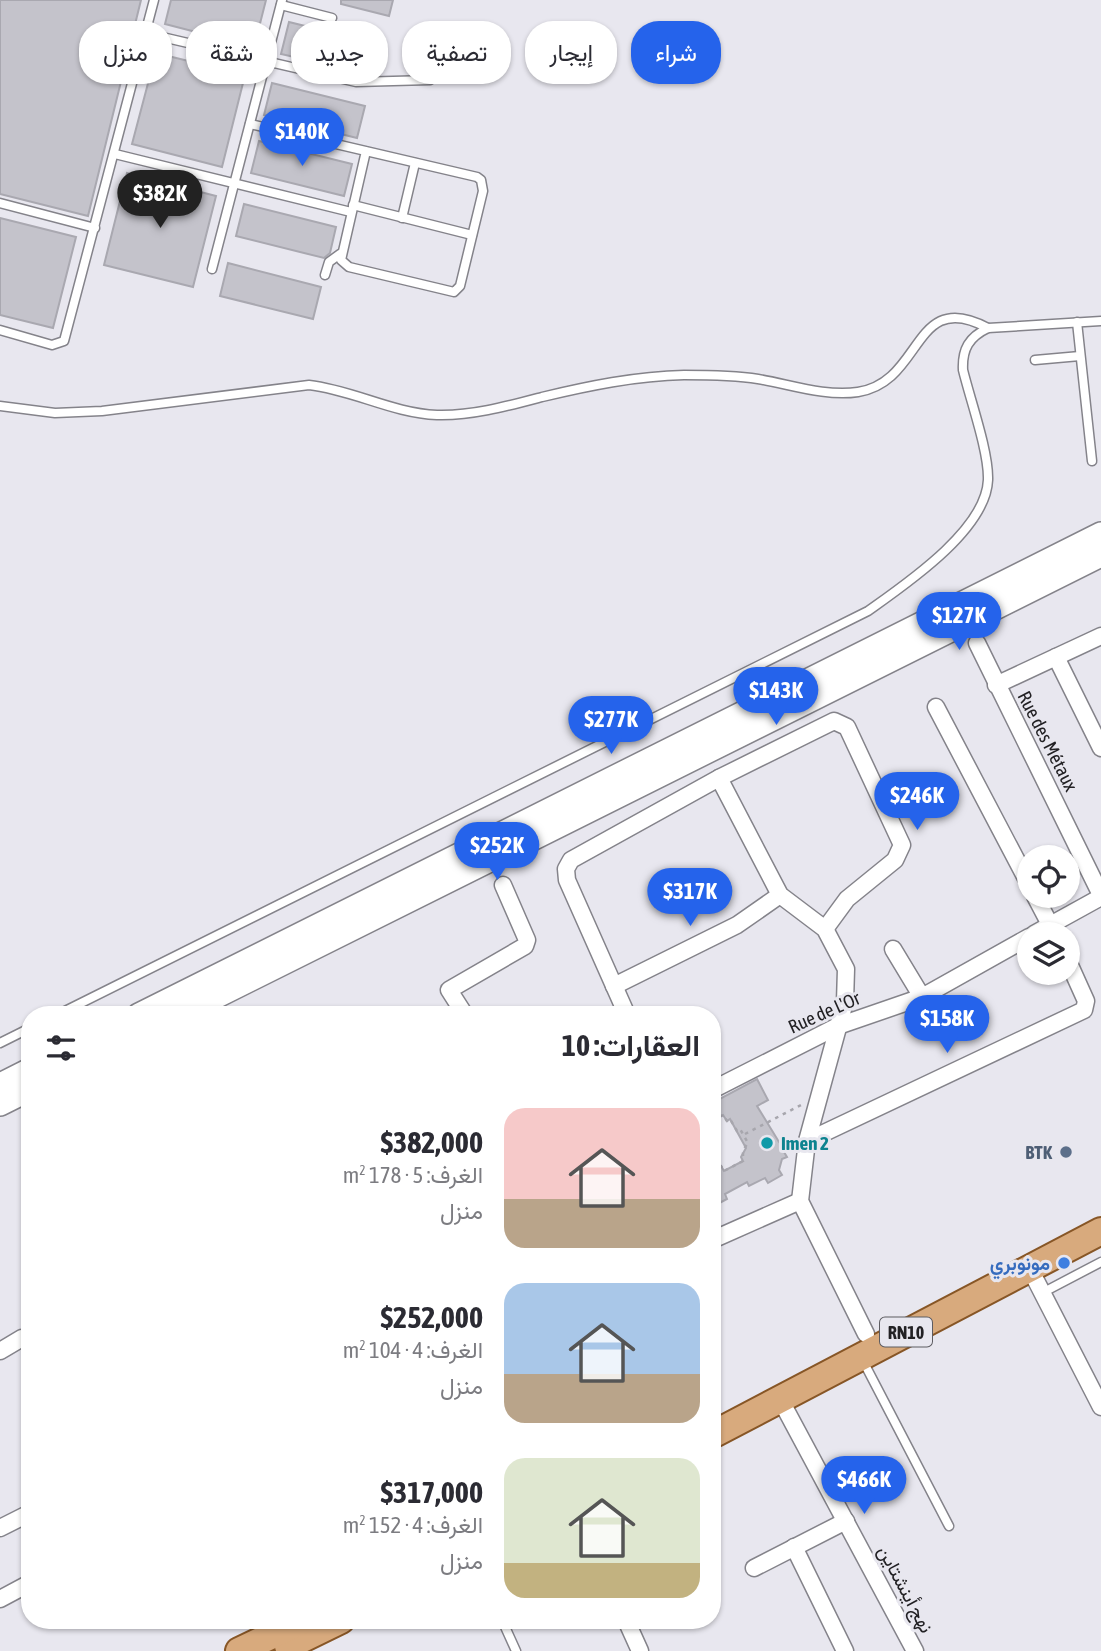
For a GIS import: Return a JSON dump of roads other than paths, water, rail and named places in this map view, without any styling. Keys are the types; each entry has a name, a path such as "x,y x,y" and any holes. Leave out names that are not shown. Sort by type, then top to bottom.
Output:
{"main road":[{"name":"RN10","path":"721,1430 780,1399 864,1345 1101,1214"},
{"name":"RN10","path":"721,1412 1101,1231"},
{"path":"239,1651 287,1629"},
{"path":"277,1651 322,1629"}],"street":[{"path":"157,1006 806,685 1101,534"},
{"path":"197,1006 1101,555"},
{"path":"996,685 1101,636"},
{"name":"Rue des Métaux","path":"977,643 1101,896"},
{"path":"1056,657 1101,748"},
{"path":"936,707 1017,861"},
{"path":"622,1006 572,890 566,869 571,860 719,778 813,729 834,721 847,727 902,845 895,860 846,899 825,929"},
{"path":"719,778 780,895 825,929 846,969 845,1002 807,1141 800,1201 864,1345"},
{"path":"459,1006 449,990 525,946 527,940 503,885"},
{"path":"614,986 737,925 780,895"},
{"path":"1064,922 1101,896"},
{"name":"Rue de L'Or","path":"721,1085 838,1026 922,997 1017,944"},
{"path":"893,949 922,997"},
{"path":"807,1141 1084,1010 1086,1001 1079,985"},
{"path":"0,1085 21,1074"},
{"path":"0,1104 21,1094"},
{"path":"721,1236 800,1201"},
{"path":"1029,1267 1101,1407"},
{"path":"0,1351 21,1339"},
{"name":"نهج أينشتاين","path":"780,1399 915,1651"},
{"path":"0,1528 21,1518"},
{"path":"754,1568 846,1521"},
{"path":"794,1547 845,1651"},
{"path":"0,1599 21,1588"},
{"path":"630,1629 639,1651"}],"lane":[{"path":"148,21 154,0"},
{"path":"277,21 282,2 332,18"},
{"path":"277,67 341,80 372,83 402,81"},
{"path":"0,331 52,345 64,341 132,84"},
{"path":"212,269 260,84"},
{"path":"250,124 366,151 481,180 483,191 460,286 451,292 344,265 341,254 366,151"},
{"path":"115,154 472,235"},
{"path":"402,218 415,163"},
{"path":"0,203 95,228"},
{"path":"325,275 329,262 341,254"},
{"path":"0,406 55,413 102,411 309,385 334,388 397,410 438,415 479,411 581,388 680,375 719,375 857,393 879,386 899,373 924,335 944,318 970,318 988,328"},
{"path":"75,1006 815,640 868,611 907,584 942,552 973,517 987,491 988,476 963,356 967,344 976,334 988,328 1101,321"},
{"path":"1077,322 1092,461"},
{"path":"1035,360 1080,356"},
{"path":"0,1043 21,1032"},
{"path":"1042,1293 1101,1262"},
{"path":"864,1345 949,1526"},
{"path":"506,1629 516,1651"}],"place":[{"name":"Imen 2","path":"767,1143"},
{"name":"BTK","path":"1066,1152"},
{"name":"مونوبري","path":"1064,1263"}]}
